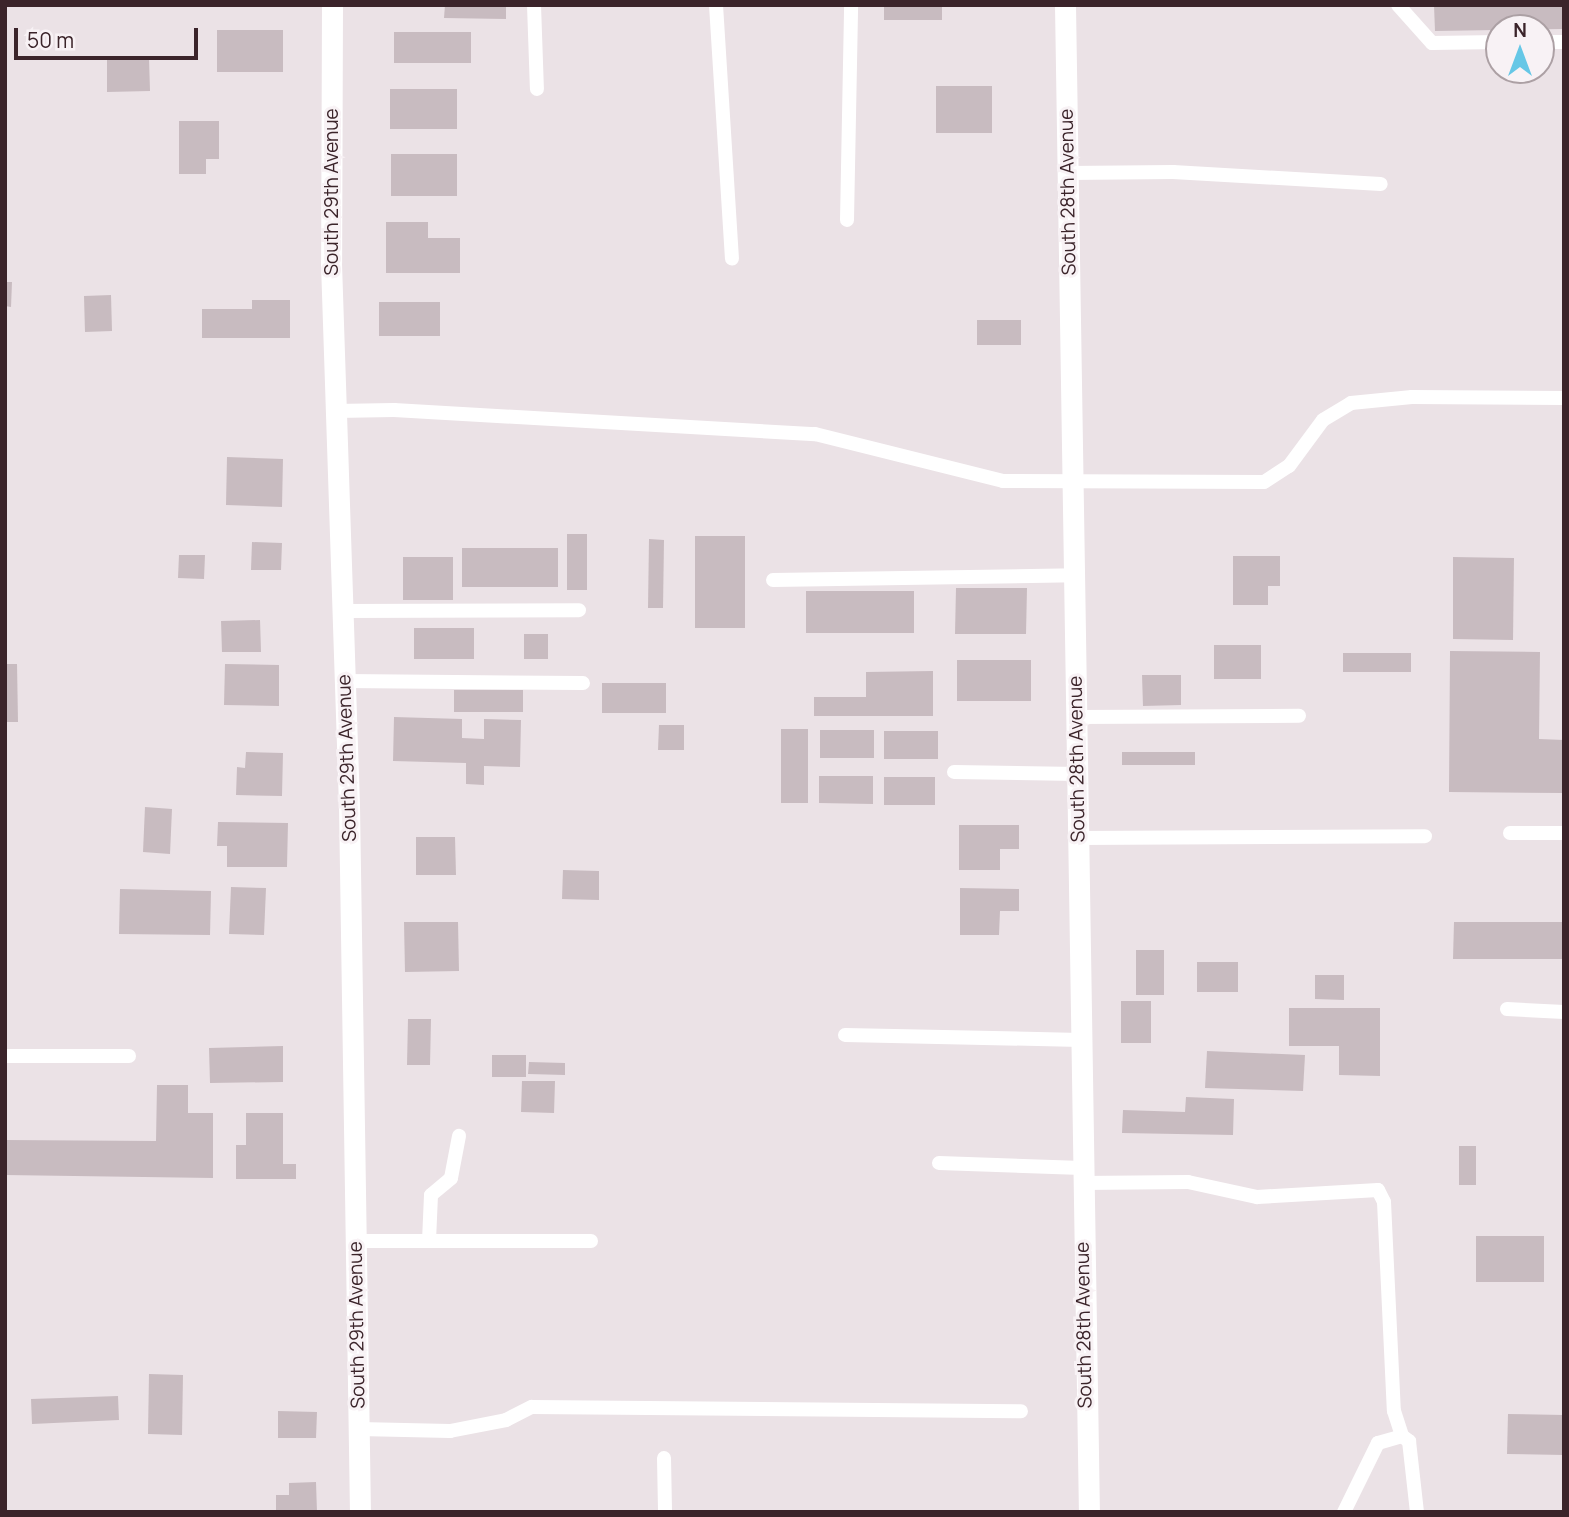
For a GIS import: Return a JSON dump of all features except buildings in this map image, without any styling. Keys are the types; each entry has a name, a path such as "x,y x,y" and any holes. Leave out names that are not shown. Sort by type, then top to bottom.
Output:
{"street":[{"name":"South 29th Avenue","path":"332,5 336,411 345,681 360,1512"},
{"name":"South 28th Avenue","path":"1065,5 1089,1512"}],"lane":[{"path":"534,5 537,89"},
{"path":"716,5 732,258"},
{"path":"847,220 851,5"},
{"path":"1398,5 1432,43 1485,42"},
{"path":"1068,173 1173,172 1381,184"},
{"path":"336,411 394,410 815,434 1003,481 1264,482 1289,466 1323,419 1351,403 1412,397 1564,398"},
{"path":"773,580 1074,575"},
{"path":"343,611 579,610"},
{"path":"345,681 583,683"},
{"path":"1077,717 1299,716"},
{"path":"954,772 1078,774"},
{"path":"1510,833 1564,833"},
{"path":"1078,838 1425,836"},
{"path":"1507,1009 1564,1012"},
{"path":"845,1035 1081,1040"},
{"path":"5,1056 130,1056"},
{"path":"429,1241 431,1195 451,1178 459,1136"},
{"path":"939,1163 1188,1182 1257,1196 1378,1190 1384,1202 1394,1411 1402,1436 1409,1441 1417,1512"},
{"path":"355,1241 592,1241"},
{"path":"359,1429 450,1431 506,1420 532,1407 1021,1411"},
{"path":"1344,1512 1378,1443 1402,1436"},
{"path":"664,1458 665,1512"}]}
